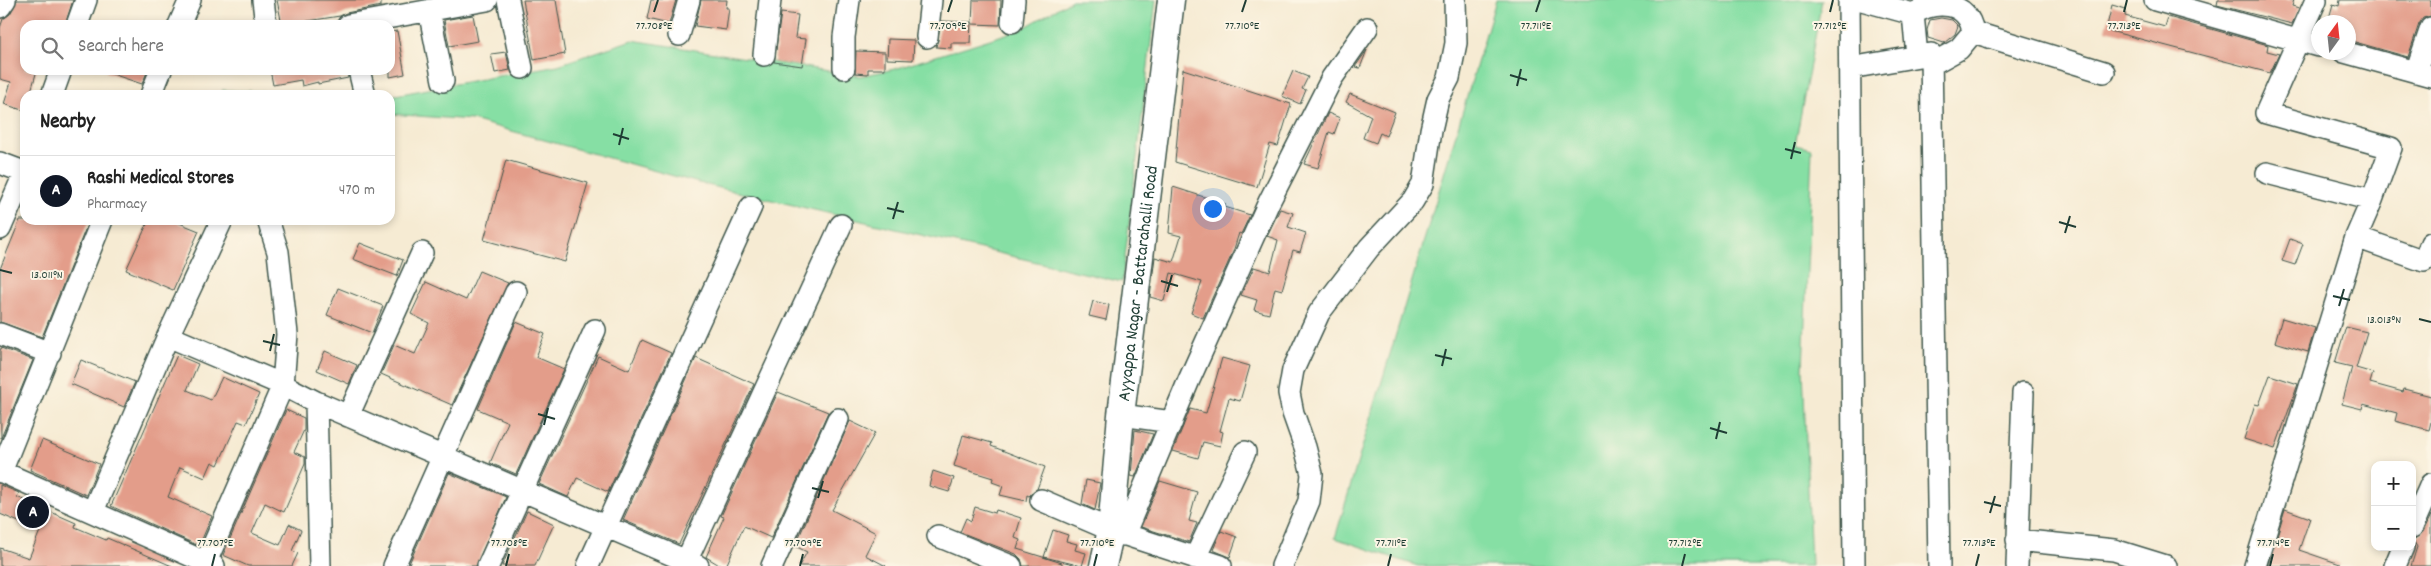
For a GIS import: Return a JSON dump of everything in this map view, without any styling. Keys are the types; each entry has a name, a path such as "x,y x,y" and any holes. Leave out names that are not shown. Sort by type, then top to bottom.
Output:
{"main road":[{"name":"Ayyappa Nagar - Battarahalli Road","path":"1103,566 1117,532 1121,415 1171,0"}],"street":[{"path":"0,7 4,0"},
{"path":"79,20 86,0"},
{"path":"181,20 190,0"},
{"path":"263,0 265,20"},
{"path":"376,20 457,3 487,0"},
{"path":"508,0 522,68"},
{"path":"679,35 690,0"},
{"path":"764,55 770,0"},
{"path":"844,68 844,37 849,0"},
{"path":"927,37 932,0"},
{"path":"1012,22 1014,0"},
{"path":"1282,566 1309,501 1312,474 1293,414 1289,393 1293,370 1319,313 1369,248 1413,202 1423,184 1430,130 1438,99 1448,78 1456,43 1455,0"},
{"path":"1849,0 1854,566"},
{"path":"1862,0 1913,14"},
{"path":"2155,0 2201,6 2311,44"},
{"path":"2256,566 2356,237 2391,148 2266,113 2316,0"},
{"path":"1850,68 1924,60 1959,49 1973,32 1972,25 1964,11 1951,2 1934,1 1926,3 1913,14"},
{"path":"429,10 443,81"},
{"path":"1913,14 1924,60 1939,566"},
{"path":"1117,532 1172,422 1270,202 1332,78 1367,28"},
{"path":"2356,55 2423,74 2431,28"},
{"path":"1973,32 2104,72"},
{"path":"54,90 59,75"},
{"path":"153,90 159,75"},
{"path":"360,75 364,90"},
{"path":"0,163 20,170"},
{"path":"2267,173 2372,200"},
{"path":"0,229 20,183"},
{"path":"588,566 750,207"},
{"path":"100,225 1,472 210,564 283,385 287,334 278,252 270,225"},
{"path":"93,511 168,336 220,225"},
{"path":"168,336 283,385 348,416 606,526 689,564 841,225"},
{"path":"2356,237 2424,261 2431,243"},
{"path":"348,416 422,253"},
{"path":"394,566 516,292"},
{"path":"488,566 595,330"},
{"path":"0,334 50,353"},
{"path":"2016,566 2022,393"},
{"path":"316,402 320,566"},
{"path":"1121,415 1172,422"},
{"path":"772,566 838,419"},
{"path":"1195,558 1245,452"},
{"path":"2416,518 2431,484"},
{"path":"1040,500 1117,532 1221,566"},
{"path":"938,536 1011,566"},
{"path":"2018,540 2114,550 2166,566"},
{"path":"2395,566 2401,551"}],"green space":[{"path":"1072,0 1156,0 1122,282 699,183 472,120 395,114 395,95 558,65 632,40 860,76 895,69 1022,29"},
{"path":"1496,0 1822,0 1795,145 1812,149 1803,369 1811,566 1418,566 1335,538"}],"building":[{"path":"17,0 73,0 67,20 20,20 20,75 36,75 31,90 20,90 20,109 4,104 11,82 0,79 0,28 3,19 10,14"},
{"path":"277,0 381,0 381,6 340,16 314,20 281,20"},
{"path":"523,0 556,0 565,54 534,60"},
{"path":"651,0 676,0 669,24 647,19"},
{"path":"701,0 727,0 726,8 729,8 726,30 695,26"},
{"path":"973,0 1001,0 1000,25 972,24"},
{"path":"2218,0 2294,0 2292,6 2299,8 2292,24 2217,5"},
{"path":"2340,0 2431,0 2431,16 2423,18 2419,24 2408,57 2356,42 2356,15 2330,15 2333,4 2339,6"},
{"path":"2112,5 2126,9 2125,16 2165,27 2168,17 2268,45 2267,51 2279,54 2270,73 2106,30"},
{"path":"781,13 798,15 795,38 806,39 802,66 774,62"},
{"path":"473,15 478,41 449,46 444,20"},
{"path":"1941,18 1952,20 1958,26 1955,34 1944,43 1928,38 1927,30 1930,20"},
{"path":"941,21 971,22 970,43 951,43 951,48 936,47"},
{"path":"395,31 397,31 405,74 390,77 390,75 395,75"},
{"path":"888,39 914,40 913,60 887,59"},
{"path":"1367,50 1360,68 1355,67"},
{"path":"856,51 885,52 885,69 868,69 868,74 855,73"},
{"path":"506,52 510,70 495,73 491,54"},
{"path":"1183,69 1291,104 1278,146 1270,144 1257,187 1175,162"},
{"path":"1293,71 1308,77 1302,89 1306,90 1300,104 1282,96"},
{"path":"115,75 146,75 142,84"},
{"path":"271,75 348,75 348,78 302,86 301,80 273,85"},
{"path":"1350,94 1395,112 1386,136 1380,133 1376,143 1363,138 1371,116 1346,102"},
{"path":"1328,113 1340,118 1334,134 1329,132 1318,168 1304,164"},
{"path":"506,160 588,183 565,262 484,240"},
{"path":"1173,187 1226,204 1225,207 1250,215 1241,234 1239,233 1233,252 1203,318 1191,313 1202,282 1171,273 1164,301 1150,297 1155,257 1173,262 1181,236 1169,233"},
{"path":"1280,209 1293,213 1288,227 1306,233 1300,252 1293,250 1282,290 1275,288 1269,314 1254,310 1257,300 1241,295 1254,267 1270,272 1278,240 1267,236"},
{"path":"20,220 20,225 87,225 42,337 0,322 0,269"},
{"path":"147,225 184,225 199,231 173,290 126,270"},
{"path":"2290,239 2303,244 2295,265 2282,261"},
{"path":"360,243 403,260 397,276 353,259"},
{"path":"479,271 508,283 452,405 381,374 394,345 415,354 429,323 411,314 426,282 466,300"},
{"path":"338,288 383,306 372,333 327,315"},
{"path":"1093,301 1109,305 1106,320 1089,316"},
{"path":"2282,318 2315,328 2308,352 2275,342"},
{"path":"516,322 545,334 536,357 564,369 516,474 490,463 508,422 478,409"},
{"path":"2346,327 2367,332 2356,368 2373,373 2370,383 2403,392 2404,389 2431,396 2431,422 2429,430 2395,421 2397,413 2363,404 2362,409 2342,404 2352,367 2335,363"},
{"path":"642,340 671,353 608,492 577,478 568,497 539,484 598,356 629,370"},
{"path":"1,348 33,360 1,438 0,351"},
{"path":"325,351 357,365 349,384 317,370"},
{"path":"177,355 198,364 187,390 211,400 222,377 259,394 246,424 238,421 218,465 212,462 205,478 180,467 168,497 212,516 199,546 111,506"},
{"path":"696,358 754,384 679,544 623,520"},
{"path":"1222,358 1250,366 1240,401 1229,398 1220,431 1223,432 1220,446 1203,442 1198,458 1173,451 1190,409 1206,413"},
{"path":"81,360 135,382 124,407 71,384"},
{"path":"2270,375 2298,384 2275,449 2244,439 2255,404 2259,405"},
{"path":"778,392 828,412 771,538 744,526 726,566 721,566 706,557 724,517 721,516"},
{"path":"286,410 304,418 304,430 294,452 305,457 305,464 284,512 265,503 252,533 280,545 289,524 301,530 292,551 298,553 292,566 248,566 223,555"},
{"path":"850,421 875,433 832,510 876,533 865,555 886,566 799,566 807,552 795,546"},
{"path":"1135,430 1153,434 1135,477 1131,476"},
{"path":"963,435 992,443 991,446 1045,467 1037,489 1029,496 1027,495 1026,501 1000,495 1003,486 992,482 993,478 954,466"},
{"path":"42,440 99,464 86,495 30,470"},
{"path":"933,471 954,478 949,492 929,486"},
{"path":"449,473 506,497 476,566 408,566"},
{"path":"1086,480 1100,483 1095,510 1082,504"},
{"path":"1160,481 1197,492 1189,521 1197,523 1189,542 1141,527"},
{"path":"0,485 19,493 17,497 76,523 75,527 106,540 107,538 172,566 0,566 0,548 29,558 40,531 0,514"},
{"path":"975,507 995,513 996,510 1021,518 1015,538 1020,540 1017,549 1062,563 1062,566 1023,566 1021,559 1016,554 960,532 966,518 971,521"},
{"path":"2285,509 2310,518 2299,550 2340,564 2339,566 2268,566"},
{"path":"527,511 554,524 535,566 502,566"},
{"path":"2431,515 2431,566 2411,566 2417,547 2416,538 2423,532"},
{"path":"1053,530 1068,535 1066,541 1077,544 1075,550 1086,553 1082,566 1044,557"},
{"path":"1221,531 1237,537 1230,557 1213,550"}],"place":[{"name":"Rashi Medical Stores","path":"33,512"}]}
